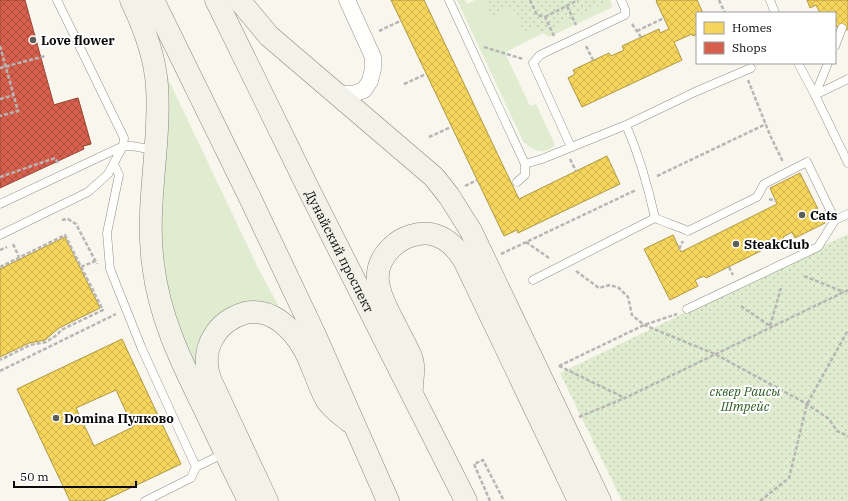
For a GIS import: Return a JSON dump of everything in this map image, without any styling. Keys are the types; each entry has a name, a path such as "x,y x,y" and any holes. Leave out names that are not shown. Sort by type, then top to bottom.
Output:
{"main road":[{"path":"131,0 143,25 152,54 157,85 158,116 151,225 152,263 158,298 170,334 185,370 249,501"},
{"path":"153,0 314,333 388,501"},
{"name":"Дунайский проспект","path":"216,0 310,192 466,501"},
{"path":"239,0 269,36 434,177 450,196 470,231 600,501"},
{"path":"412,393 413,361 381,297 377,282 379,265 386,252 397,242 408,237 424,233 435,235 448,241 458,249 580,501"},
{"path":"267,501 210,380 206,367 210,341 218,329 226,322 236,316 250,312 274,316 289,328 304,348 326,401 356,427"}],"street":[{"path":"336,94 353,94 364,90 370,81 373,69 373,57 346,0"}],"lane":[{"path":"0,235 88,192 108,174 123,146 124,138 57,0"},
{"path":"449,0 525,164 525,175 517,182"},
{"path":"571,147 533,63 540,55 625,15 625,9 620,0"},
{"path":"770,0 775,12"},
{"path":"836,43 842,28"},
{"path":"799,64 848,163"},
{"path":"815,95 828,64"},
{"path":"525,164 542,159 626,125 695,92 748,69"},
{"path":"815,95 848,79"},
{"path":"626,125 636,149 646,181 655,218"},
{"path":"0,204 123,146 138,146 156,150"},
{"path":"533,280 655,218 667,223 675,224 688,231 757,197 764,184 807,162 835,220"},
{"path":"114,164 119,175 107,233 110,269 142,349 196,467 192,478 145,501"},
{"path":"687,309 818,247 835,220 848,214"},
{"path":"196,467 226,453"}],"path":[{"path":"530,0 538,15 545,17 578,0"},
{"path":"719,0 725,12"},
{"path":"567,6 581,35"},
{"path":"625,15 641,37"},
{"path":"545,17 559,46"},
{"path":"637,31 664,18"},
{"path":"379,31 400,21"},
{"path":"468,42 533,63"},
{"path":"0,46 18,111 0,116"},
{"path":"0,68 45,56"},
{"path":"748,69 770,135 788,172"},
{"path":"404,84 426,74"},
{"path":"0,99 14,95"},
{"path":"499,256 637,190 646,181 766,124"},
{"path":"429,137 451,126"},
{"path":"0,177 55,158 58,163"},
{"path":"461,188 477,180"},
{"path":"59,221 68,219 76,224 98,267"},
{"path":"0,267 65,235 102,310 61,330 48,341 38,345 30,345 0,360"},
{"path":"0,250 19,240"},
{"path":"526,242 560,267 573,268 599,288 610,285 619,288 628,296 632,315 644,325 715,354 807,404 829,420 837,431 848,436"},
{"path":"13,244 19,257"},
{"path":"82,267 95,261"},
{"path":"804,276 844,292"},
{"path":"771,327 781,288"},
{"path":"579,417 625,398 848,290"},
{"path":"741,306 771,327"},
{"path":"559,366 644,325 687,309"},
{"path":"0,371 120,312"},
{"path":"760,501 789,478 807,404 848,330"},
{"path":"48,341 50,346"},
{"path":"554,364 625,398"},
{"path":"490,501 474,464 483,460 504,501"}],"green space":[{"path":"457,0 465,0 467,4 475,0 484,0 492,15 512,6 524,32 536,27 539,34 605,3 604,0 610,0 612,5 611,8 549,37 543,33 506,52 506,55 530,106 536,104 555,145 551,148 543,151 534,150 523,141"},
{"path":"484,0 604,0 605,3 539,34 536,27 524,32 512,6 492,16"},
{"path":"163,68 258,268 282,312 270,309 200,342 196,351 195,371 188,359 160,263"},
{"name":"сквер Раисы Штрейс","path":"848,234 848,501 622,501 560,373"}],"building: Homes":[{"path":"0,0 21,0 0,6"},
{"path":"391,0 424,0 519,199 607,156 620,184 518,233 517,230 504,236"},
{"path":"697,0 703,12 696,12 696,34 693,36 692,34 674,42 682,60 582,107 568,78 575,74 573,70 609,53 611,56 624,50 622,46 659,29 660,33 669,29 656,1"},
{"path":"807,0 848,0 848,30 836,26 836,12 820,12 816,5 810,8"},
{"path":"78,98 91,144 0,169 0,120"},
{"path":"800,173 825,223 795,238 792,232 783,237 785,239 706,278 704,276 695,280 698,286 670,300 644,249 673,235 681,252 777,204 770,188"},
{"path":"65,237 100,308 59,328 45,340 29,343 0,357 0,269"},
{"name":"Domina Пулково","path":"122,339 181,464 103,501 70,501 17,389","holes":["116,390 133,427 94,446 76,408"]}],"building: Shops":[{"path":"0,0 25,0 54,105 78,98 91,144 83,146 84,149 0,188"}],"place":[{"name":"Love flower","path":"33,40"},
{"name":"Cats","path":"802,215"},
{"name":"SteakClub","path":"736,244"},
{"name":"Domina Пулково","path":"56,418"}]}
